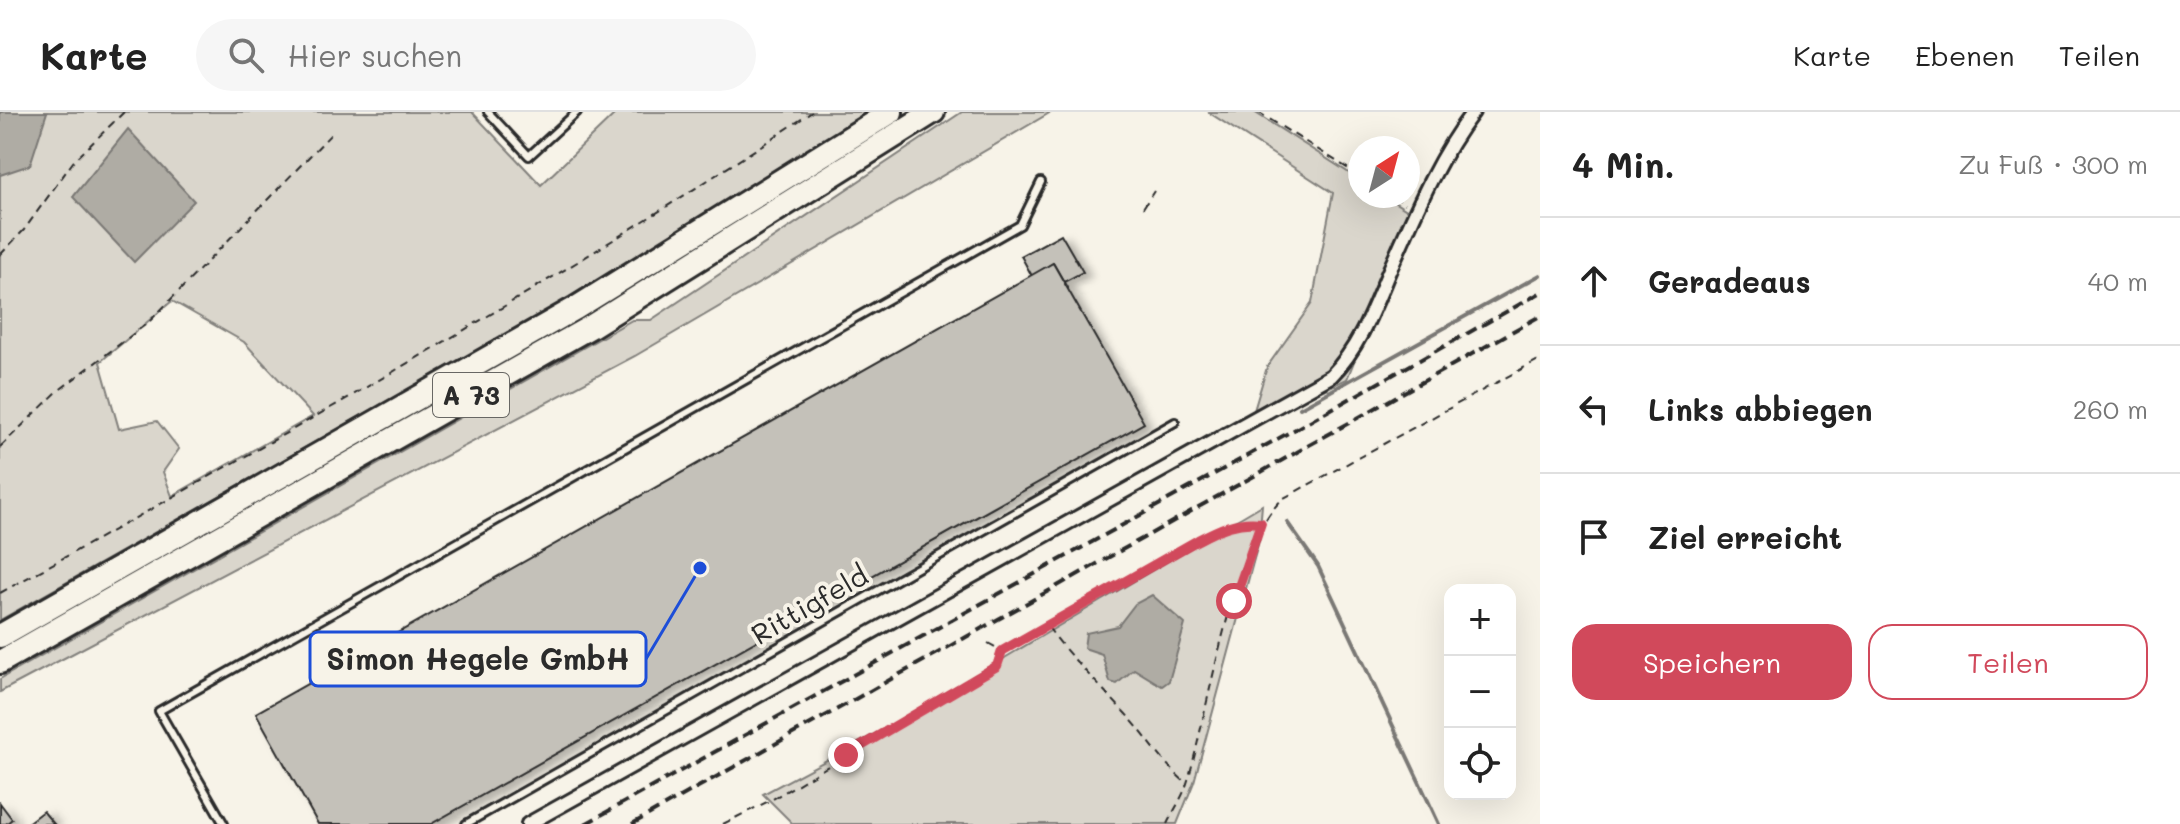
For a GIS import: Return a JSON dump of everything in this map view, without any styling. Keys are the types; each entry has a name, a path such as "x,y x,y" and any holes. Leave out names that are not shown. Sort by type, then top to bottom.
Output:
{"highway":[{"name":"A 73","path":"0,636 576,308 891,112"},
{"name":"A 73","path":"0,662 590,327 933,112"}],"street":[{"path":"528,824 1331,376 1345,362 1364,329 1416,211 1473,112"}],"lane":[{"path":"488,112 529,156 577,112"},
{"path":"224,824 159,711 1020,225 1041,182"},
{"name":"Rittigfeld","path":"466,824 1175,422"}],"path":[{"path":"0,255 41,209 73,162 124,112"},
{"path":"0,593 516,299 694,191 812,112"},
{"path":"1258,112 1348,168"},
{"path":"0,447 58,391 149,322 333,132"},
{"path":"1143,208 1154,191"},
{"path":"1411,208 1416,211"},
{"path":"1167,824 1187,783 1225,630 1261,523 1284,498 1540,359"},
{"path":"723,824 771,800 997,666 1002,651 1221,527 1247,521 1261,523"},
{"path":"1048,627 1064,649 1124,712 1167,768 1187,783"},
{"path":"988,643 1002,651"}],"shaded area":[{"path":"0,112 472,112 541,185 617,112 869,112 608,276 0,620","holes":["172,301 244,342 313,416 172,496 163,472 179,449 157,421 119,429 100,362"]},
{"path":"0,112 47,112 30,165 0,175"},
{"path":"962,112 1051,112 635,356 0,692 0,679 632,320 651,320"},
{"path":"1208,112 1254,112 1348,172 1348,208 1403,208 1413,214 1347,379 1250,424 1267,367 1312,303 1333,193"},
{"path":"128,129 194,201 134,262 73,197"},
{"path":"1262,505 1259,540 1194,782 1177,824 793,824 763,794 885,729"},
{"path":"1152,595 1185,624 1169,681 1162,686 1134,669 1117,684 1110,682 1102,654 1084,648 1086,633 1118,626 1135,604"}],"building":[{"path":"1061,234 1083,272 1064,282 1053,263 1032,276 1021,256"},
{"path":"1053,263 1144,423 431,824 318,824 256,713"},
{"path":"0,803 12,819 6,824 0,824"},
{"path":"43,811 54,824 26,824"}],"waterway":[{"path":"1300,408 1540,275"},
{"path":"1287,522 1318,566 1439,824"}],"railway":[{"path":"585,824 1540,293"},
{"path":"632,824 1540,316"}],"place":[{"name":"Simon Hegele GmbH","path":"700,568"}],"route":[{"path":"846,755 997,666 1002,651 1221,527 1247,521 1261,523 1234,601"}]}
